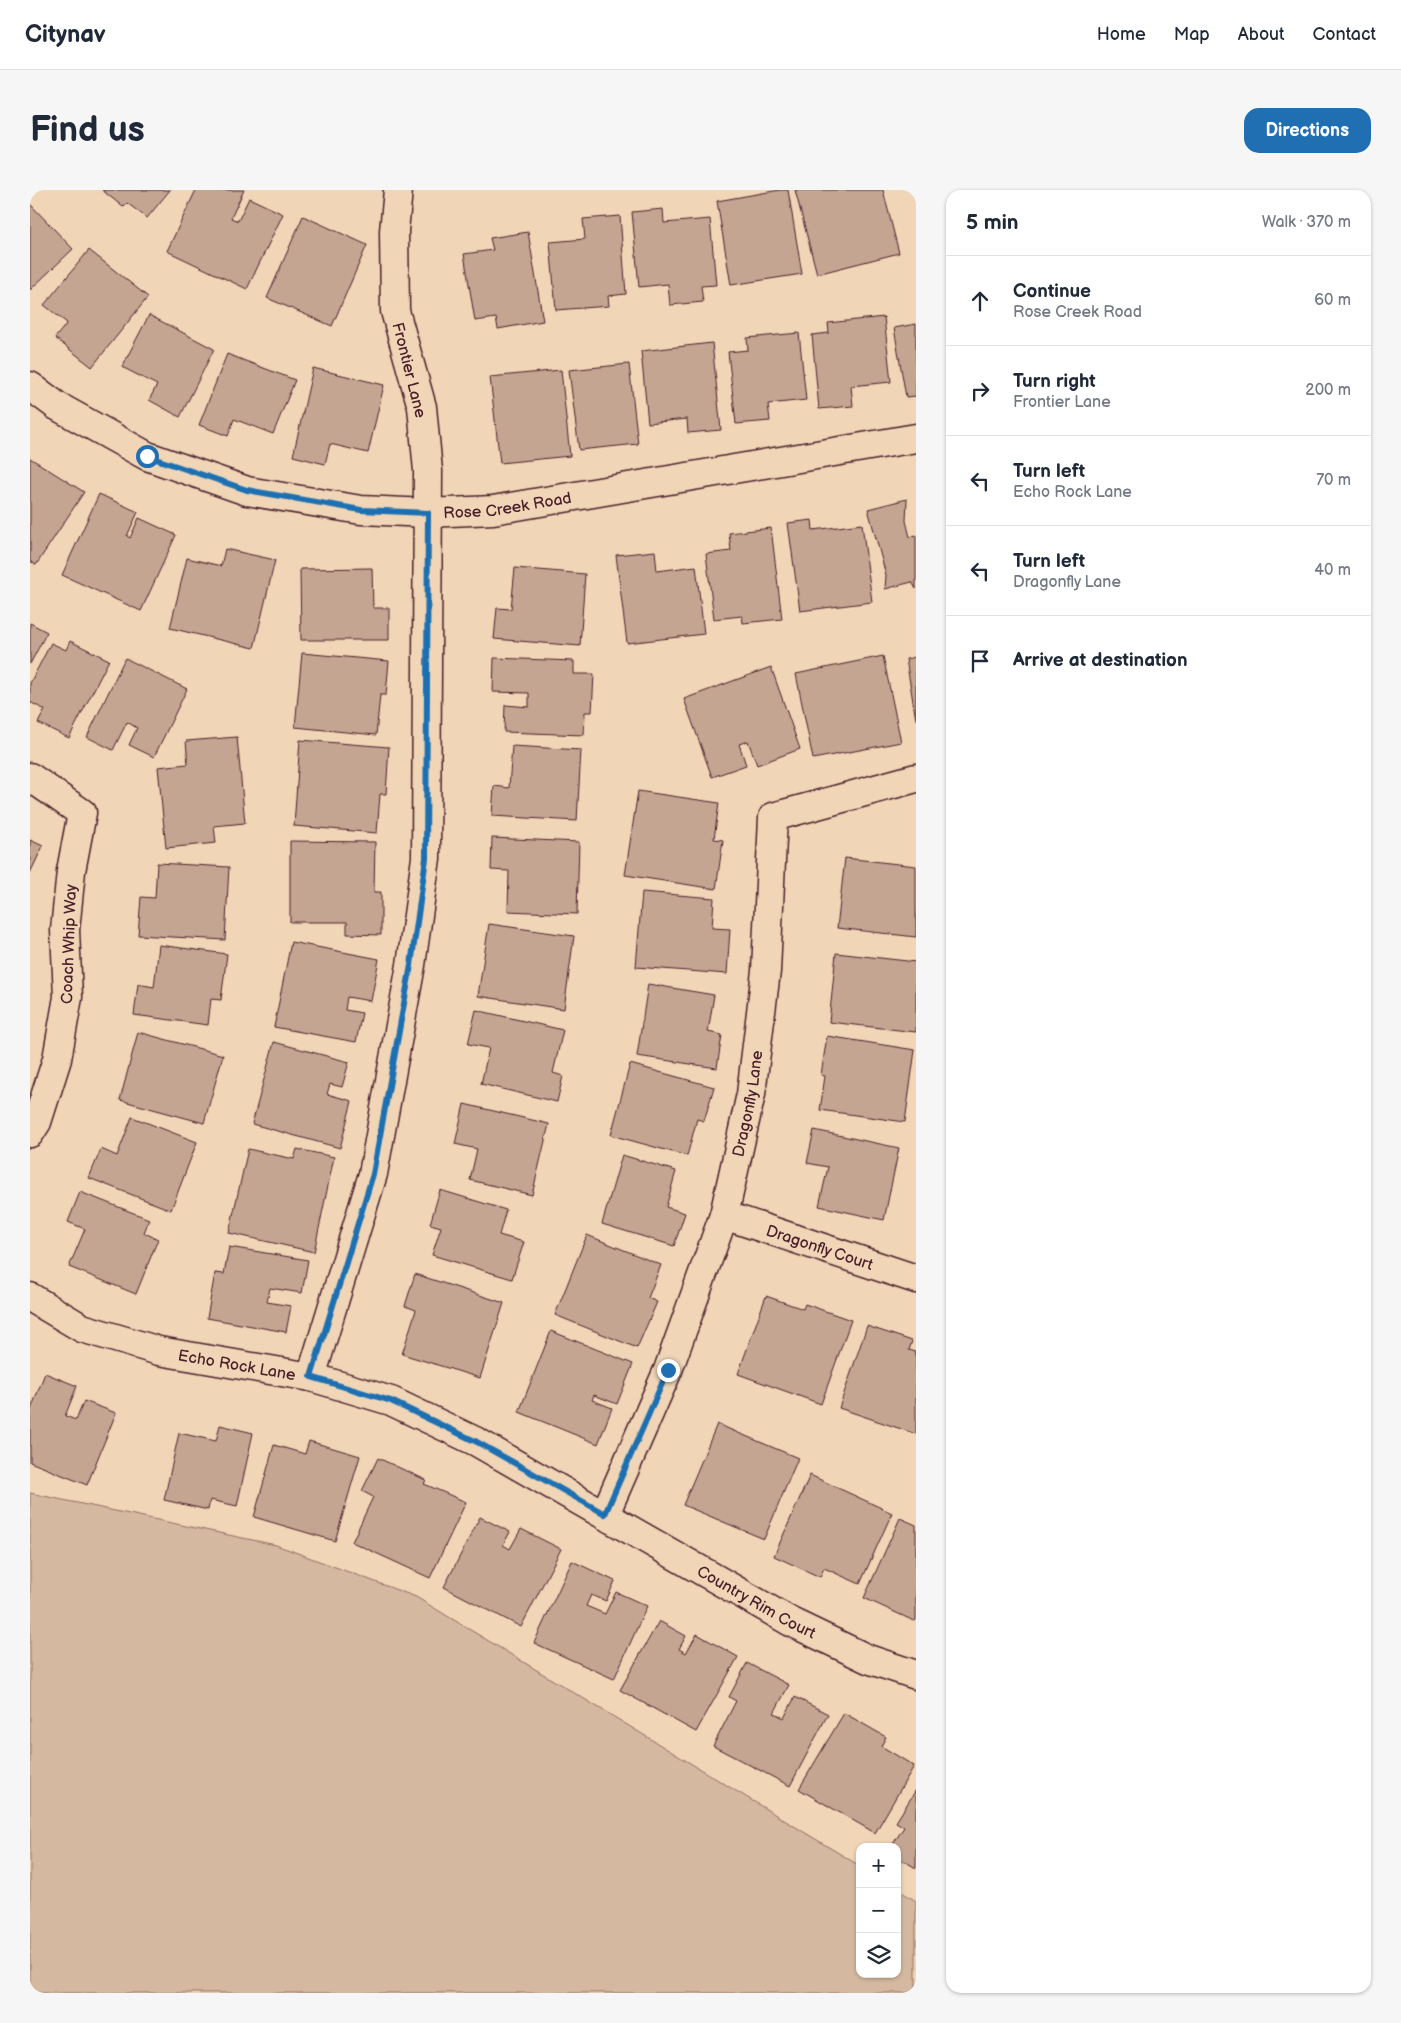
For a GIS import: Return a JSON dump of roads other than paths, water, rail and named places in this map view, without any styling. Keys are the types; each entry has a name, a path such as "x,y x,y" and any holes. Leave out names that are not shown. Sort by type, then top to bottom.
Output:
{"street":[{"name":"Frontier Lane","path":"311,1377 373,1174 417,926 426,858 428,471 422,407 395,311 394,231 398,190"},
{"name":"Rose Creek Road","path":"30,386 57,406 147,456 247,490 361,510 428,513 494,510 916,438"},
{"name":"Coach Whip Way","path":"30,777 82,813 70,872 65,930 68,997 57,1059 37,1122 30,1134"},
{"name":"Dragonfly Lane","path":"605,1514 668,1370 724,1216 751,1094 766,971 773,817 916,778"},
{"name":"Dragonfly Court","path":"724,1216 916,1278"},
{"name":"Echo Rock Lane","path":"30,1297 82,1328 159,1351 311,1377 391,1401 477,1442 605,1514"},
{"name":"Country Rim Court","path":"605,1514 791,1622 868,1659 916,1675"}]}
